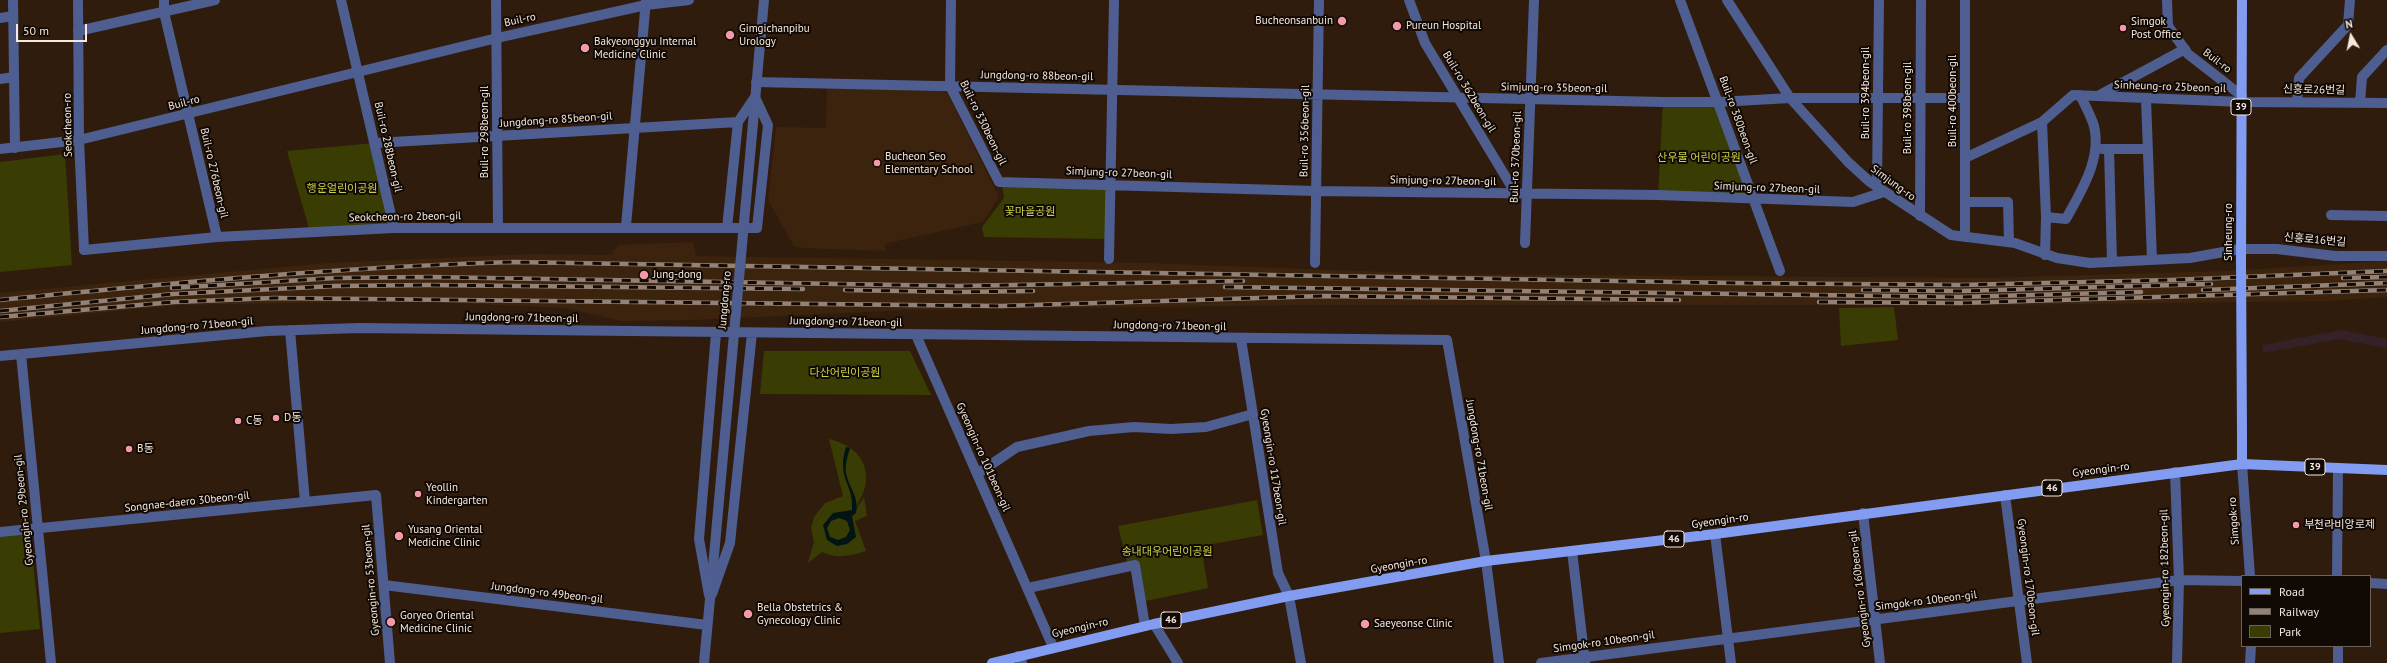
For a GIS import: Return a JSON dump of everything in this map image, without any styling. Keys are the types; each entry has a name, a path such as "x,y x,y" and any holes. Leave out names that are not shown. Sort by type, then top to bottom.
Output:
{"main road":[{"name":"Sinheung-ro","path":"2242,0 2240,248 2242,464"},
{"name":"Gyeongin-ro","path":"992,663 1020,660 1054,647 1150,625 1290,596 1486,561 1715,534 1862,513 2242,464 2387,470"}],"street":[{"path":"13,0 15,148"},
{"name":"Seokcheon-ro","path":"78,0 79,140 84,250"},
{"name":"Buil-ro 276beon-gil","path":"164,0 164,12 217,237"},
{"path":"78,31 215,0"},
{"path":"341,0 357,72"},
{"name":"Buil-ro 298beon-gil","path":"496,0 498,227"},
{"name":"Buil-ro","path":"0,149 79,140 646,3 689,0"},
{"name":"Jungdong-ro","path":"704,663 764,0"},
{"name":"Buil-ro 330beon-gil","path":"951,0 950,86 1000,182"},
{"path":"1108,259 1114,0"},
{"name":"Buil-ro 356beon-gil","path":"1315,263 1319,0"},
{"name":"Buil-ro 362beon-gil","path":"1408,0 1425,43 1516,194"},
{"name":"Buil-ro 370beon-gil","path":"1525,243 1534,0"},
{"name":"Buil-ro 380beon-gil","path":"1680,0 1719,102 1780,271"},
{"name":"Simjung-ro","path":"1727,0 1790,98 1848,162 1881,189 1951,235 2008,242 2045,255 2090,263 2190,258 2240,248"},
{"name":"Buil-ro 394beon-gil","path":"1878,0 1878,98 1881,189"},
{"name":"Buil-ro 398beon-gil","path":"1920,216 1921,0"},
{"name":"Buil-ro 400beon-gil","path":"1965,0 1965,237"},
{"name":"Buil-ro","path":"2166,0 2168,26 2188,54 2242,99"},
{"path":"2297,102 2299,78 2348,25 2350,0"},
{"path":"626,226 646,3"},
{"path":"0,18 13,16"},
{"name":"Sinheung-ro 25beon-gil","path":"2098,96 2185,49"},
{"path":"2360,103 2362,77 2387,50"},
{"name":"Buil-ro 288beon-gil","path":"357,72 394,228"},
{"path":"0,79 14,77"},
{"name":"Jungdong-ro 88beon-gil","path":"756,82 1317,95"},
{"name":"Simjung-ro 35beon-gil","path":"1317,95 1530,100 1719,102 1790,98"},
{"path":"1965,158 2042,122 2073,95 2080,95 2094,126 2096,149 2086,183 2066,219 2046,217"},
{"name":"Sinheung-ro 25beon-gil","path":"2080,95 2146,99 2242,99"},
{"path":"727,228 738,122 755,97"},
{"name":"Seokcheon-ro 2beon-gil","path":"84,250 217,237 394,228 626,226 757,228 768,125 755,97"},
{"path":"1790,98 1965,98"},
{"path":"2146,99 2152,260"},
{"name":"신흥로26번길","path":"2242,99 2297,102 2387,103"},
{"name":"Jungdong-ro 85beon-gil","path":"375,143 738,122"},
{"path":"2042,122 2046,217 2045,255"},
{"path":"2096,149 2148,149"},
{"path":"2109,149 2112,262"},
{"name":"Simjung-ro 27beon-gil","path":"1000,182 1315,191 1658,195 1755,200 1853,202 1881,189"},
{"path":"1965,202 2008,202 2008,242"},
{"path":"2331,215 2387,216"},
{"name":"신흥로16번길","path":"2240,248 2277,249 2335,256 2387,256"},
{"name":"Jungdong-ro 71beon-gil","path":"0,356 290,330 359,328 1240,339 1447,340 1486,561"},
{"path":"290,330 305,502"},
{"name":"Jungdong-ro","path":"710,601 699,539 716,333"},
{"name":"Jungdong-ro","path":"710,601 730,542 752,333"},
{"name":"Gyeongin-ro 101beon-gil","path":"916,335 1054,647"},
{"name":"Gyeongin-ro 117beon-gil","path":"1240,339 1278,573 1290,596 1301,663"},
{"name":"Gyeongin-ro 29beon-gil","path":"21,354 51,663"},
{"path":"977,474 1016,448 1089,431 1134,427 1206,427 1253,414"},
{"name":"Simgok-ro","path":"2242,464 2250,575"},
{"path":"2337,575 2338,468"},
{"name":"Gyeongin-ro 182beon-gil","path":"2175,472 2179,580 2177,663"},
{"name":"Gyeongin-ro 170beon-gil","path":"2006,494 2027,663"},
{"name":"Songnae-daero 30beon-gil","path":"0,532 376,495"},
{"name":"Gyeongin-ro 53beon-gil","path":"376,495 390,663"},
{"name":"Gyeongin-ro 160beon-gil","path":"1862,513 1880,663"},
{"path":"1715,534 1732,663"},
{"path":"1572,551 1584,660"},
{"path":"1486,561 1499,663"},
{"path":"1028,588 1135,565 1150,625 1178,663"},
{"name":"Simgok-ro 10beon-gil","path":"1541,663 1584,660 1728,638 2179,580 2241,581"},
{"path":"2371,583 2387,584"},
{"name":"Jungdong-ro 49beon-gil","path":"384,585 707,625"},
{"path":"2250,663 2251,647"},
{"path":"2338,647 2338,663"}],"shaded area":[{"name":"Bucheon Seo Elementary School","path":"827,88 938,89 947,93 999,197 983,222 884,244 886,251 802,248 794,246 768,200 776,127 826,128"},
{"path":"693,242 696,256 1145,263 1440,274 1985,278 2227,271 2387,261 2387,297 2329,301 2006,305 1306,305 911,310 693,320 621,321 565,308 410,301 179,305 0,322 0,293 328,263 532,254 611,255 618,245"},
{"path":"2341,330 2387,339 2387,348 2339,339 2263,353 2263,345"},
{"path":"846,447 850,448 846,470 857,508 856,513 852,516 856,537 847,544 837,546 827,540 823,525 833,513 852,510 852,501 844,474 843,458","holes":["839,518 847,521 850,530 846,537 838,540 830,537 827,528 831,521"]}],"green space":[{"name":"산우물 어린이공원","path":"1663,102 1719,102 1755,200 1658,195"},
{"name":"행운얼린이공원","path":"375,143 394,228 310,232 287,151"},
{"path":"65,154 72,265 0,272 0,162"},
{"name":"꽃마을공원","path":"1002,185 1108,187 1106,239 984,237 982,227 1004,198"},
{"path":"1894,307 1898,340 1841,346 1839,308"},
{"name":"다산어린이공원","path":"764,351 910,351 931,395 760,394"},
{"path":"829,439 844,444 850,448 861,459 864,465 866,482 862,495 852,516 864,497 867,516 855,521 866,551 843,556 833,556 822,552 808,563 814,542 811,528 814,517 825,503 843,496"},
{"name":"송내대우어린이공원","path":"1257,500 1263,535 1201,546 1208,588 1141,602 1135,565 1128,566 1118,526"},
{"path":"30,532 40,629 0,633 0,535"}],"railway":[{"path":"0,300 192,282 321,272 449,264 513,262 1735,283 1960,285 2172,280 2387,271"},
{"path":"172,288 335,278 429,277 957,286 1243,281"},
{"path":"2343,278 2387,277"},
{"path":"2203,290 2387,283"},
{"path":"1863,290 1960,291 2211,284"},
{"path":"0,311 173,294 335,286 428,285 803,289"},
{"path":"1225,287 1960,297 2141,292"},
{"path":"845,290 957,292 1033,291"},
{"path":"1819,302 1960,303 2387,290"},
{"path":"0,317 174,302 274,298 1001,306 1323,296 1679,300"}],"place":[{"name":"Bucheonsanbuin","path":"1342,21"},
{"name":"Pureun Hospital","path":"1397,26"},
{"name":"Simgok Post Office","path":"2123,28"},
{"name":"Gimgichanpibu Urology","path":"730,35"},
{"name":"Bakyeonggyu Internal Medicine Clinic","path":"585,48"},
{"name":"Bucheon Seo Elementary School","path":"877,163"},
{"name":"Jung-dong","path":"644,275"},
{"name":"D동","path":"276,418"},
{"name":"C동","path":"238,421"},
{"name":"B동","path":"129,449"},
{"name":"Yeollin Kindergarten","path":"418,494"},
{"name":"부천라비앙로제","path":"2296,525"},
{"name":"Yusang Oriental Medicine Clinic","path":"399,536"},
{"name":"Bella Obstetrics & Gynecology Clinic","path":"748,614"},
{"name":"Goryeo Oriental Medicine Clinic","path":"391,622"},
{"name":"Saeyeonse Clinic","path":"1365,624"}]}
